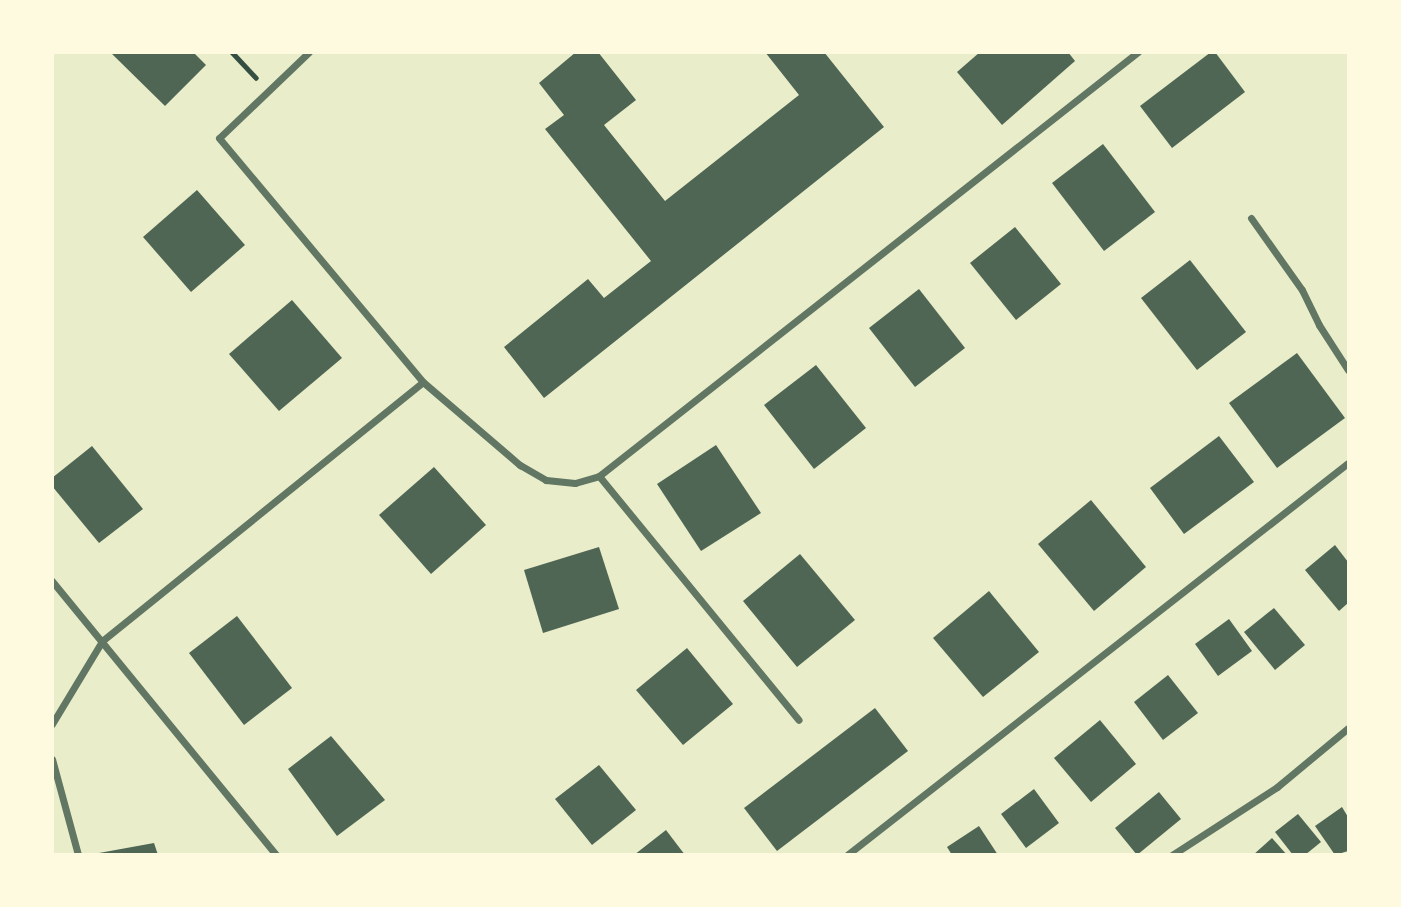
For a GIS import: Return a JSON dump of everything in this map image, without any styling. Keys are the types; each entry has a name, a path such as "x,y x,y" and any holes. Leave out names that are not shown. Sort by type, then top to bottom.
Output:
{"street":[{"path":"309,52 219,138 423,382 520,465 546,480 575,483 599,476 1138,52"},
{"path":"1251,218 1302,290 1319,325 1349,370"},
{"path":"52,724 102,641 423,382"},
{"path":"848,855 1349,463"},
{"path":"599,476 799,720"},
{"path":"52,581 276,855"},
{"path":"1172,855 1277,787 1349,728"},
{"path":"52,758 78,855"}],"path":[{"path":"232,52 269,92"}],"building":[{"path":"110,52 193,52 206,65 165,106"},
{"path":"576,52 598,52 636,100 604,125 665,201 799,95 765,52 824,52 884,127 544,398 504,347 588,279 604,298 651,261 545,129 564,115 539,83"},
{"path":"980,52 1068,52 1075,61 1002,125 957,72"},
{"path":"1211,52 1215,52 1245,92 1172,148 1140,106"},
{"path":"1103,144 1155,212 1104,251 1052,183"},
{"path":"197,190 245,245 191,292 143,237"},
{"path":"1015,227 1061,284 1016,320 970,263"},
{"path":"1190,260 1246,332 1197,370 1141,298"},
{"path":"919,289 965,348 915,387 869,328"},
{"path":"292,300 342,358 279,411 229,354"},
{"path":"1297,353 1345,418 1277,468 1229,403"},
{"path":"816,365 866,428 814,469 764,405"},
{"path":"1219,436 1254,482 1184,534 1150,488"},
{"path":"716,445 761,513 701,551 657,484"},
{"path":"92,446 143,509 99,543 52,486 52,478"},
{"path":"434,467 486,525 431,574 379,515"},
{"path":"1091,500 1146,567 1094,611 1038,544"},
{"path":"1335,545 1348,562 1348,603 1339,611 1305,570"},
{"path":"599,547 619,609 543,633 524,570"},
{"path":"800,554 855,620 797,667 743,601"},
{"path":"989,591 1039,652 983,697 933,638"},
{"path":"1274,608 1305,645 1275,670 1244,632"},
{"path":"237,616 292,688 244,725 189,653"},
{"path":"1229,619 1252,651 1218,676 1195,644"},
{"path":"687,648 733,704 683,745 636,690"},
{"path":"1168,675 1198,713 1163,740 1134,702"},
{"path":"875,708 908,751 777,851 744,808"},
{"path":"1100,720 1136,764 1091,802 1054,758"},
{"path":"331,736 385,800 337,836 288,769"},
{"path":"599,765 636,810 592,845 555,799"},
{"path":"1034,789 1059,823 1026,848 1001,814"},
{"path":"1159,792 1181,819 1137,855 1115,828"},
{"path":"1342,807 1348,817 1348,851 1335,855 1315,826"},
{"path":"1298,814 1321,842 1305,855 1293,855 1275,832"},
{"path":"979,826 998,855 952,855 947,847"},
{"path":"666,830 685,855 634,855"},
{"path":"1272,838 1287,855 1253,855"},
{"path":"154,843 158,855 99,855 99,853"}]}
